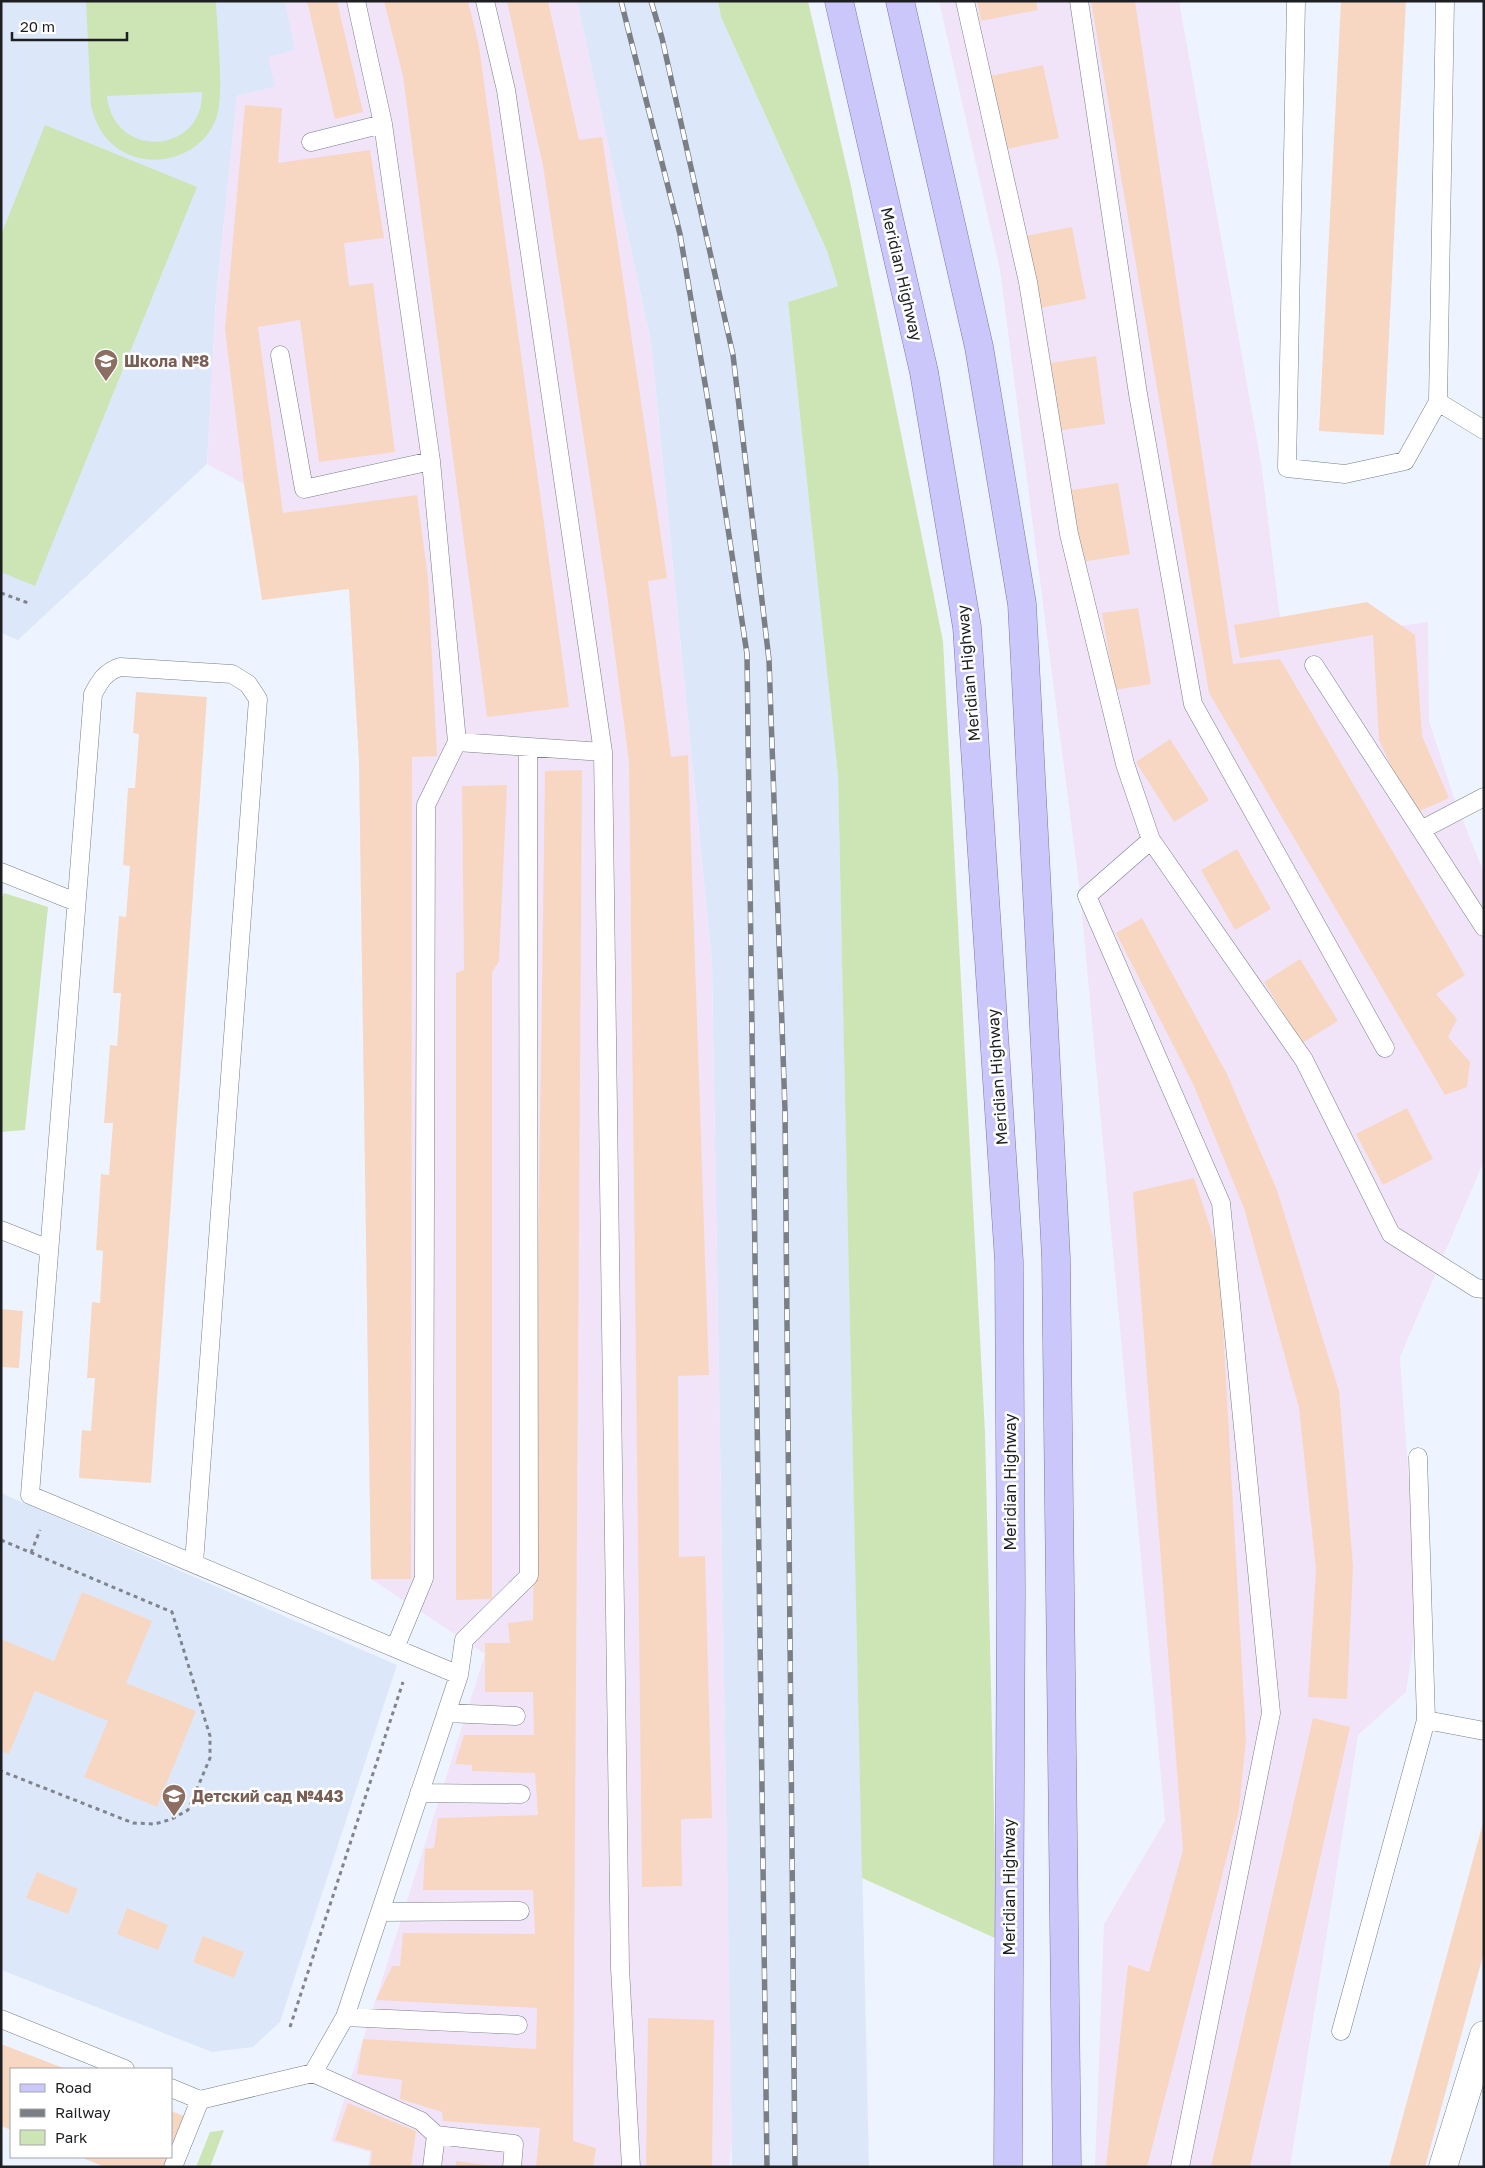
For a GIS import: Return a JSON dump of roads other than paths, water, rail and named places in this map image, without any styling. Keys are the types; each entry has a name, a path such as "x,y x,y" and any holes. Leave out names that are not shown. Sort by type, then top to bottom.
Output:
{"main road":[{"name":"Meridian Highway","path":"839,1 924,372 967,628 1009,1261 1011,1592 1008,2167"},
{"path":"900,1 979,347 1022,604 1056,1258 1067,2167"}],"street":[{"path":"1442,2167 1484,2035"}],"lane":[{"path":"356,1 383,124 431,461 457,742 426,805 424,1578 396,1648"},
{"path":"485,1 506,90 603,752 620,1958 631,2167"},
{"path":"965,1 1028,282 1069,534 1124,764 1151,840 1304,1060 1391,1234 1476,1288 1484,1289"},
{"path":"1079,1 1138,394 1193,704 1385,1048"},
{"path":"1296,1 1287,468 1345,474 1406,461 1438,402 1445,1"},
{"path":"311,142 383,124"},
{"path":"280,356 304,489 431,461"},
{"path":"1438,402 1484,430"},
{"path":"1314,664 1484,928"},
{"path":"194,1563 258,698 248,684 232,674 120,667 109,671 100,680 93,694 30,1495 459,1675"},
{"path":"457,742 603,752"},
{"path":"313,2073 345,2017 459,1675 464,1640 529,1576 528,747"},
{"path":"1421,830 1484,797"},
{"path":"1151,840 1086,896 1221,1203 1271,1713 1180,2167"},
{"path":"1,872 76,902"},
{"path":"1,1230 49,1249"},
{"path":"1341,2032 1426,1720 1418,1457"},
{"path":"446,1713 516,1716"},
{"path":"1426,1720 1484,1731"},
{"path":"420,1793 521,1794"},
{"path":"380,1912 520,1911"},
{"path":"345,2017 518,2025"},
{"path":"1,2019 123,2068"},
{"path":"172,2088 200,2100 313,2073 421,2121 436,2135 514,2144 512,2167"},
{"path":"174,2167 200,2100"},
{"path":"432,2167 436,2135"}],"railway":[{"path":"621,1 680,234 715,443 747,654 767,2167"},
{"path":"651,1 662,38 733,355 769,660 785,1110 795,2167"}],"place":[{"name":"Школа №8","path":"106,382"},
{"name":"Детский сад №443","path":"174,1817"}]}
